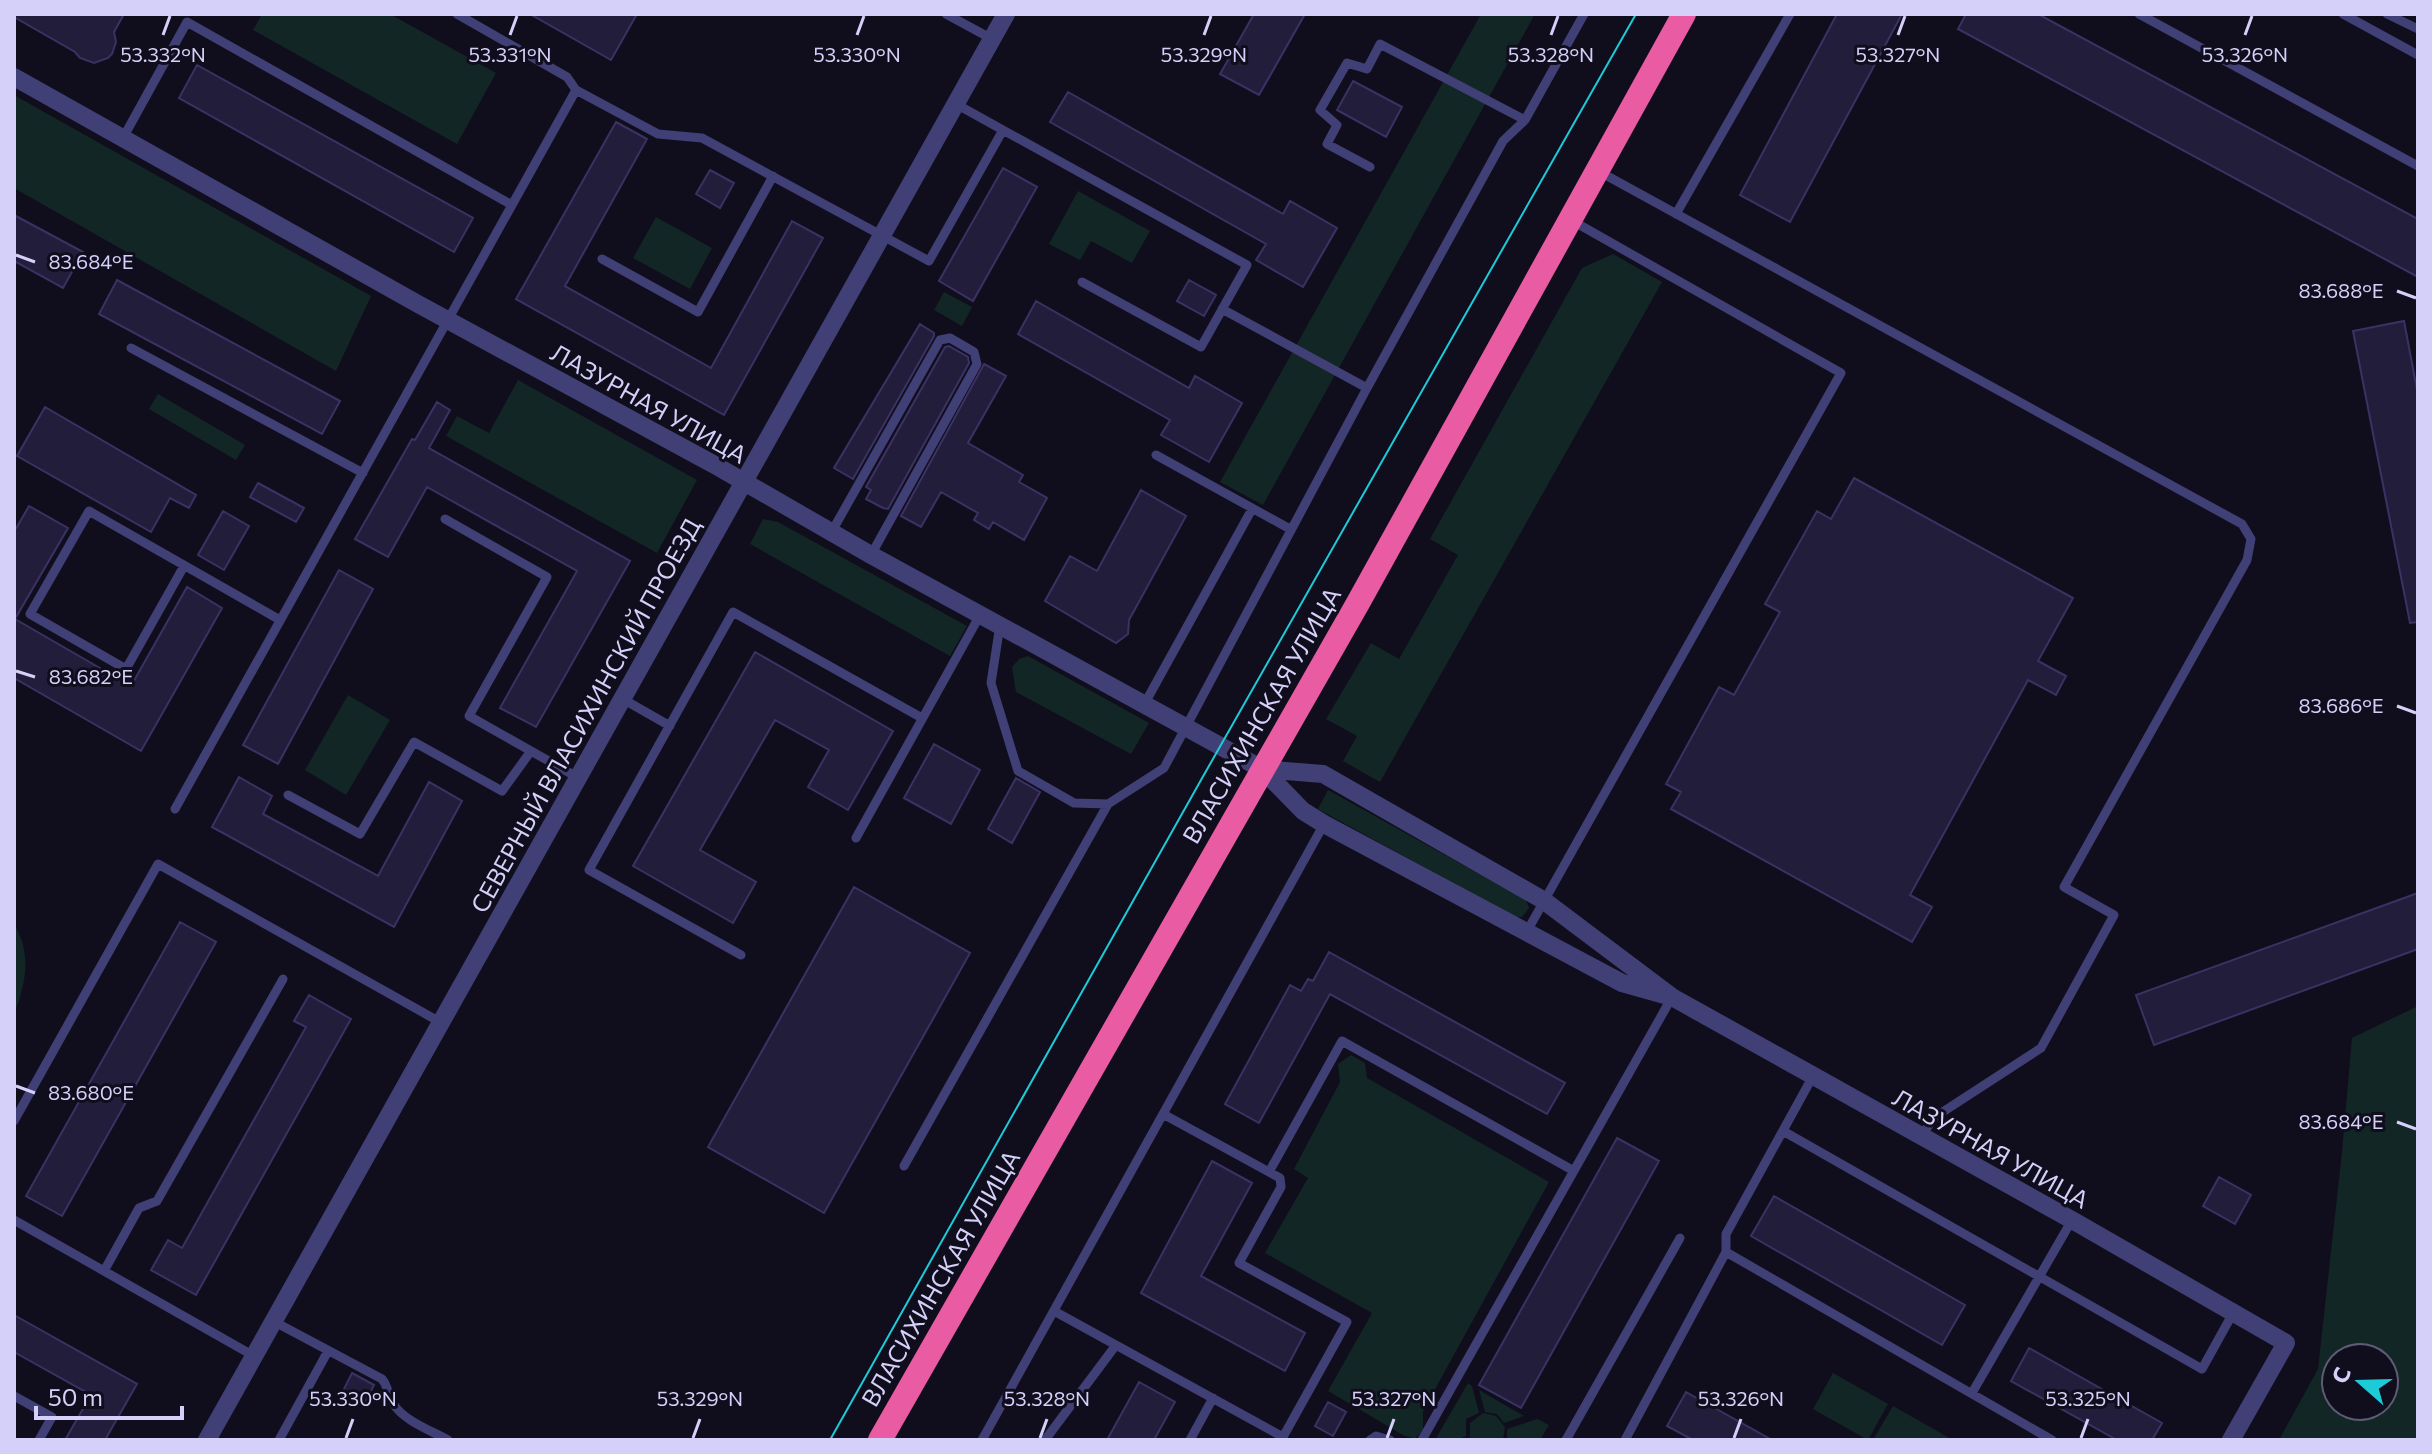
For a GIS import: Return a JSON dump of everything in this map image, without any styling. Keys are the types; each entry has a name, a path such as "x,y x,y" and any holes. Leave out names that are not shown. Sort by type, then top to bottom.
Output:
{"highway":[{"name":"ВЛАСИХИНСКАЯ УЛИЦА","path":"880,1440 1358,603 1684,14"}],"street":[{"name":"СЕВЕРНЫЙ ВЛАСИХИНСКИЙ ПРОЕЗД","path":"207,1440 1006,14"},
{"name":"ЛАЗУРНАЯ УЛИЦА","path":"14,77 831,533 1185,725 1262,769 1303,811 1324,824 1622,983 1672,997"},
{"name":"ЛАЗУРНАЯ УЛИЦА","path":"1262,769 1323,774 1543,900 1672,997 2286,1343 2231,1440"}],"lane":[{"path":"457,14 567,77 576,90 658,134 702,138 929,261 1003,130"},
{"path":"946,14 992,39"},
{"path":"904,1166 1108,804 1164,768 1290,529 1503,141 1525,120 1584,14"},
{"path":"1676,214 1790,14"},
{"path":"2139,14 2418,166"},
{"path":"2343,14 2418,55"},
{"path":"2387,14 2418,29"},
{"path":"123,139 189,18 512,205"},
{"path":"1370,167 1327,144 1337,125 1320,110 1347,63 1367,69 1380,44 1525,120"},
{"path":"175,809 576,90"},
{"path":"956,104 1247,265 1201,347 1082,282"},
{"path":"1597,170 2242,524 2251,539 2247,560 2064,887 2114,915 2064,1007 2041,1048 1935,1117 1921,1136"},
{"path":"602,259 698,312 773,176"},
{"path":"1526,933 1841,373 1570,220"},
{"path":"1222,309 1367,388"},
{"path":"831,533 940,340 950,338 974,352 977,364 871,555"},
{"path":"131,348 363,473"},
{"path":"1156,455 1290,529"},
{"path":"1145,703 1252,509"},
{"path":"184,566 126,669 30,614 89,511 280,620"},
{"path":"445,519 547,577 469,716 577,777"},
{"path":"741,955 589,870 733,612 922,718"},
{"path":"856,838 980,615"},
{"path":"1000,625 991,683 1018,771 1074,803 1108,804"},
{"path":"621,698 670,726"},
{"path":"288,795 360,834 414,742 502,791 531,751"},
{"path":"982,1440 1324,824"},
{"path":"14,1121 158,864 440,1022"},
{"path":"104,1271 139,1208 157,1201 283,979"},
{"path":"1422,1440 1672,997"},
{"path":"1269,1172 1342,1041 1574,1171"},
{"path":"1623,1440 1726,1252 1726,1234 1813,1076"},
{"path":"1054,1311 1286,1438 1347,1322 1239,1263 1281,1187 1280,1178 1163,1114"},
{"path":"1783,1131 2202,1369 2233,1313"},
{"path":"14,1220 254,1356"},
{"path":"1972,1393 2072,1220"},
{"path":"1566,1440 1680,1238"},
{"path":"1726,1252 2052,1440"},
{"path":"273,1321 382,1379 393,1405 448,1440"},
{"path":"1045,1440 1116,1345"},
{"path":"279,1440 328,1351"},
{"path":"14,1396 52,1417 39,1440"},
{"path":"1190,1440 1213,1398"},
{"path":"1370,1440 1376,1436 1390,1440"}],"green space":[{"path":"262,14 390,14 496,73 457,144 253,30"},
{"path":"1481,14 1535,14 1263,505 1220,482"},
{"path":"14,95 371,296 336,371 14,188"},
{"path":"1078,191 1150,231 1132,263 1091,241 1080,260 1049,244"},
{"path":"656,217 712,248 690,289 633,258"},
{"path":"1613,254 1662,282 1380,782 1343,761 1357,736 1326,719 1371,643 1399,659 1458,555 1430,539 1582,268"},
{"path":"944,292 972,307 962,326 934,310"},
{"path":"518,380 697,480 657,553 446,436 457,416 489,433"},
{"path":"158,394 245,445 236,460 149,409"},
{"path":"763,519 778,522 967,626 950,656 750,544"},
{"path":"1028,656 1149,723 1131,754 1016,692 1012,667 1019,659"},
{"path":"348,695 390,720 346,795 305,770"},
{"path":"1328,790 1526,900 1529,908 1522,917 1515,917 1318,809"},
{"path":"14,924 23,946 25,969 14,1014"},
{"path":"2418,1006 2418,1440 2279,1440 2318,1369 2320,1351 2320,1422 2400,1422 2400,1342 2321,1342 2352,1038"},
{"path":"1351,1055 1365,1063 1367,1078 1549,1182 1423,1411 1423,1430 1415,1439 1328,1391 1372,1313 1265,1253 1308,1178 1294,1169 1340,1082 1338,1064"},
{"path":"1833,1373 1888,1404 1868,1440 1813,1409"},
{"path":"1468,1383 1472,1386 1479,1413 1466,1419 1466,1436 1456,1440 1435,1440"},
{"path":"1479,1390 1524,1416 1504,1423 1497,1414 1485,1412"},
{"path":"1893,1406 1953,1440 1873,1440"},
{"path":"1483,1413 1496,1416 1505,1427 1503,1440 1470,1438 1470,1423"},
{"path":"1537,1419 1549,1425 1540,1440 1507,1440 1507,1429"}],"building":[{"path":"14,14 124,14 114,32 116,42 112,54 94,63 80,58 75,52 14,17"},
{"path":"530,14 637,14 611,60"},
{"path":"1254,14 1305,14 1259,95 1220,74"},
{"path":"1837,14 1902,14 1790,222 1740,195"},
{"path":"1966,14 2038,14 2418,219 2418,277 1958,29"},
{"path":"197,65 473,218 454,252 179,98"},
{"path":"1353,81 1402,107 1386,137 1337,110"},
{"path":"1068,92 1283,214 1290,201 1337,228 1303,287 1256,260 1266,244 1050,122"},
{"path":"616,122 647,139 565,286 711,368 792,221 823,238 724,415 516,299"},
{"path":"1003,168 1037,187 973,301 939,281"},
{"path":"710,170 734,183 720,208 696,194"},
{"path":"14,215 83,252 63,288 14,261"},
{"path":"117,280 340,401 322,434 99,314"},
{"path":"1189,280 1216,295 1204,316 1177,301"},
{"path":"1036,301 1189,388 1195,376 1242,403 1209,462 1161,435 1170,420 1018,334"},
{"path":"2404,321 2418,395 2418,622 2410,623 2353,331"},
{"path":"920,324 934,336 853,479 834,468"},
{"path":"949,346 968,357 969,363 888,509 883,508 866,499 871,490 866,487 945,347"},
{"path":"984,364 1006,376 968,443 1023,475 1019,482 1047,498 1024,540 993,522 989,529 974,520 978,513 941,492 921,527 901,516"},
{"path":"437,402 450,410 429,448 630,561 536,727 500,708 577,571 427,487 388,557 355,539 412,439 415,440"},
{"path":"45,407 196,495 189,508 170,498 151,532 17,456"},
{"path":"1854,478 2073,598 2038,661 2066,676 2056,695 2028,680 1910,895 1932,907 1912,942 1671,809 1681,792 1666,784 1719,687 1734,695 1780,612 1765,604 1817,511 1831,519"},
{"path":"258,483 304,508 296,522 250,497"},
{"path":"1141,490 1186,516 1129,620 1128,634 1116,643 1045,601 1070,556 1097,571"},
{"path":"29,506 68,528 15,619 131,686 187,587 222,608 141,751 14,678 14,532"},
{"path":"223,511 249,526 224,570 198,555"},
{"path":"339,570 373,589 278,764 243,745"},
{"path":"755,652 893,731 848,810 808,787 829,750 775,720 700,850 756,882 733,923 633,866"},
{"path":"934,744 980,770 951,824 904,798"},
{"path":"239,777 272,796 263,814 378,876 429,782 462,801 394,927 212,827"},
{"path":"1016,778 1040,792 1012,843 988,829"},
{"path":"854,887 970,953 824,1213 708,1147"},
{"path":"2418,893 2418,949 2154,1045 2136,995"},
{"path":"180,922 216,942 62,1216 26,1196"},
{"path":"1329,952 1565,1083 1547,1114 1330,994 1259,1123 1225,1104 1290,985 1301,991 1308,979 1313,981"},
{"path":"309,995 351,1019 196,1295 151,1270 168,1240 182,1248 306,1027 294,1021"},
{"path":"1617,1138 1659,1161 1521,1408 1479,1385"},
{"path":"1212,1161 1252,1183 1201,1276 1305,1333 1285,1371 1141,1293"},
{"path":"2219,1177 2251,1195 2235,1224 2203,1206"},
{"path":"1774,1196 1965,1305 1942,1345 1751,1236"},
{"path":"14,1315 137,1384 105,1440 65,1440 91,1395 14,1352"},
{"path":"2029,1348 2162,1423 2152,1440 2117,1440 2011,1381"},
{"path":"352,1373 374,1385 364,1405 342,1393"},
{"path":"1139,1382 1175,1402 1154,1440 1107,1440"},
{"path":"1686,1392 1772,1440 1693,1440 1667,1426"},
{"path":"1328,1402 1346,1412 1333,1436 1315,1426"}],"tram line":[{"path":"830,1440 1636,14"}]}
